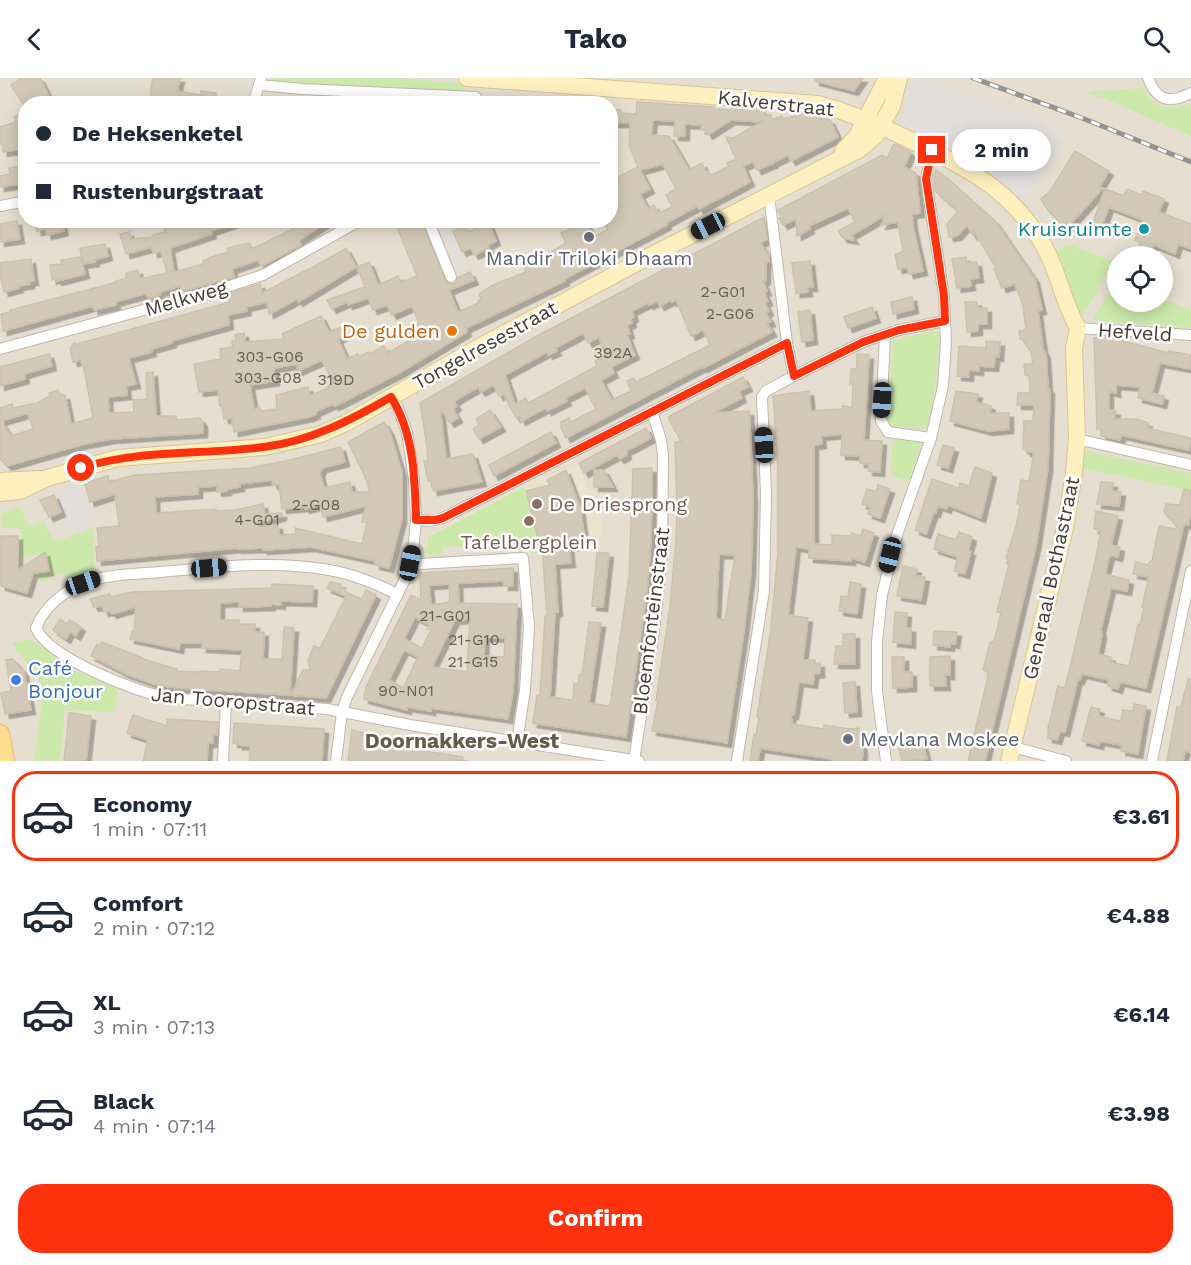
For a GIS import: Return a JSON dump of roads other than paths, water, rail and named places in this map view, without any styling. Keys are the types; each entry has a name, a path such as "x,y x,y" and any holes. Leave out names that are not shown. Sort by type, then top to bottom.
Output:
{"main road":[{"name":"Tongelresestraat","path":"0,493 20,492 47,478 118,458 266,447 321,434 346,423 571,297 860,149 875,135 874,122 887,78"},
{"name":"Tongelresestraat","path":"874,122 892,106 899,78"},
{"name":"Kalverstraat","path":"472,79 818,104 853,113 874,122"},
{"path":"874,122 969,169 994,186 1015,207 1045,249 1058,276 1072,319 1078,328"},
{"name":"Generaal Bothastraat","path":"1011,754 1066,524 1077,439 1074,348 1078,328"},
{"name":"Tongelresestraat","path":"0,481 47,478"},
{"path":"0,734 5,761"}],"street":[{"path":"1148,78 1154,91 1162,97 1176,99 1191,93"},
{"path":"472,79 475,96"},
{"path":"255,96 260,81 302,89 413,96"},
{"path":"886,761 878,707 877,680 877,642 882,595 897,535 931,438 943,386 946,343 944,296 926,179 932,150"},
{"path":"769,195 787,343 794,376"},
{"path":"0,206 18,203"},
{"name":"Melkweg","path":"0,349 221,289 263,275 347,228"},
{"path":"431,228 451,277"},
{"path":"737,761 764,591 766,493 762,397 766,391 863,342 885,334 945,321"},
{"name":"Hefveld","path":"1078,328 1191,335"},
{"path":"885,334 881,421 888,432 931,438"},
{"path":"416,520 443,518 787,343"},
{"path":"336,761 342,712 347,697 410,563 416,520 414,480 407,432 391,397"},
{"name":"Bloemfonteinstraat","path":"634,761 654,631 662,556 663,455 652,411"},
{"path":"1077,439 1191,465"},
{"path":"410,563 523,558 530,627 525,690 517,742"},
{"name":"Jan Tooropstraat","path":"397,594 369,580 341,572 286,565 232,566 117,576 95,579 73,588 50,606 36,628 48,643 118,684 168,698 327,709 517,742 581,757 639,761"},
{"path":"1152,761 1191,571"},
{"path":"223,761 226,703"},
{"path":"1011,754 1066,761"}],"railway":[{"path":"973,78 1082,118 1191,162"}],"place":[{"name":"Kruisruimte","path":"1144,229"},
{"name":"Mandir Triloki Dhaam","path":"589,237"},
{"name":"De gulden","path":"452,331"},
{"name":"De Driesprong","path":"537,504"},
{"name":"Tafelbergplein","path":"529,521"},
{"name":"Café Bonjour","path":"16,680"},
{"name":"Mevlana Moskee","path":"848,739"}],"district":[{"name":"Doornakkers-West","path":"462,740"}]}
